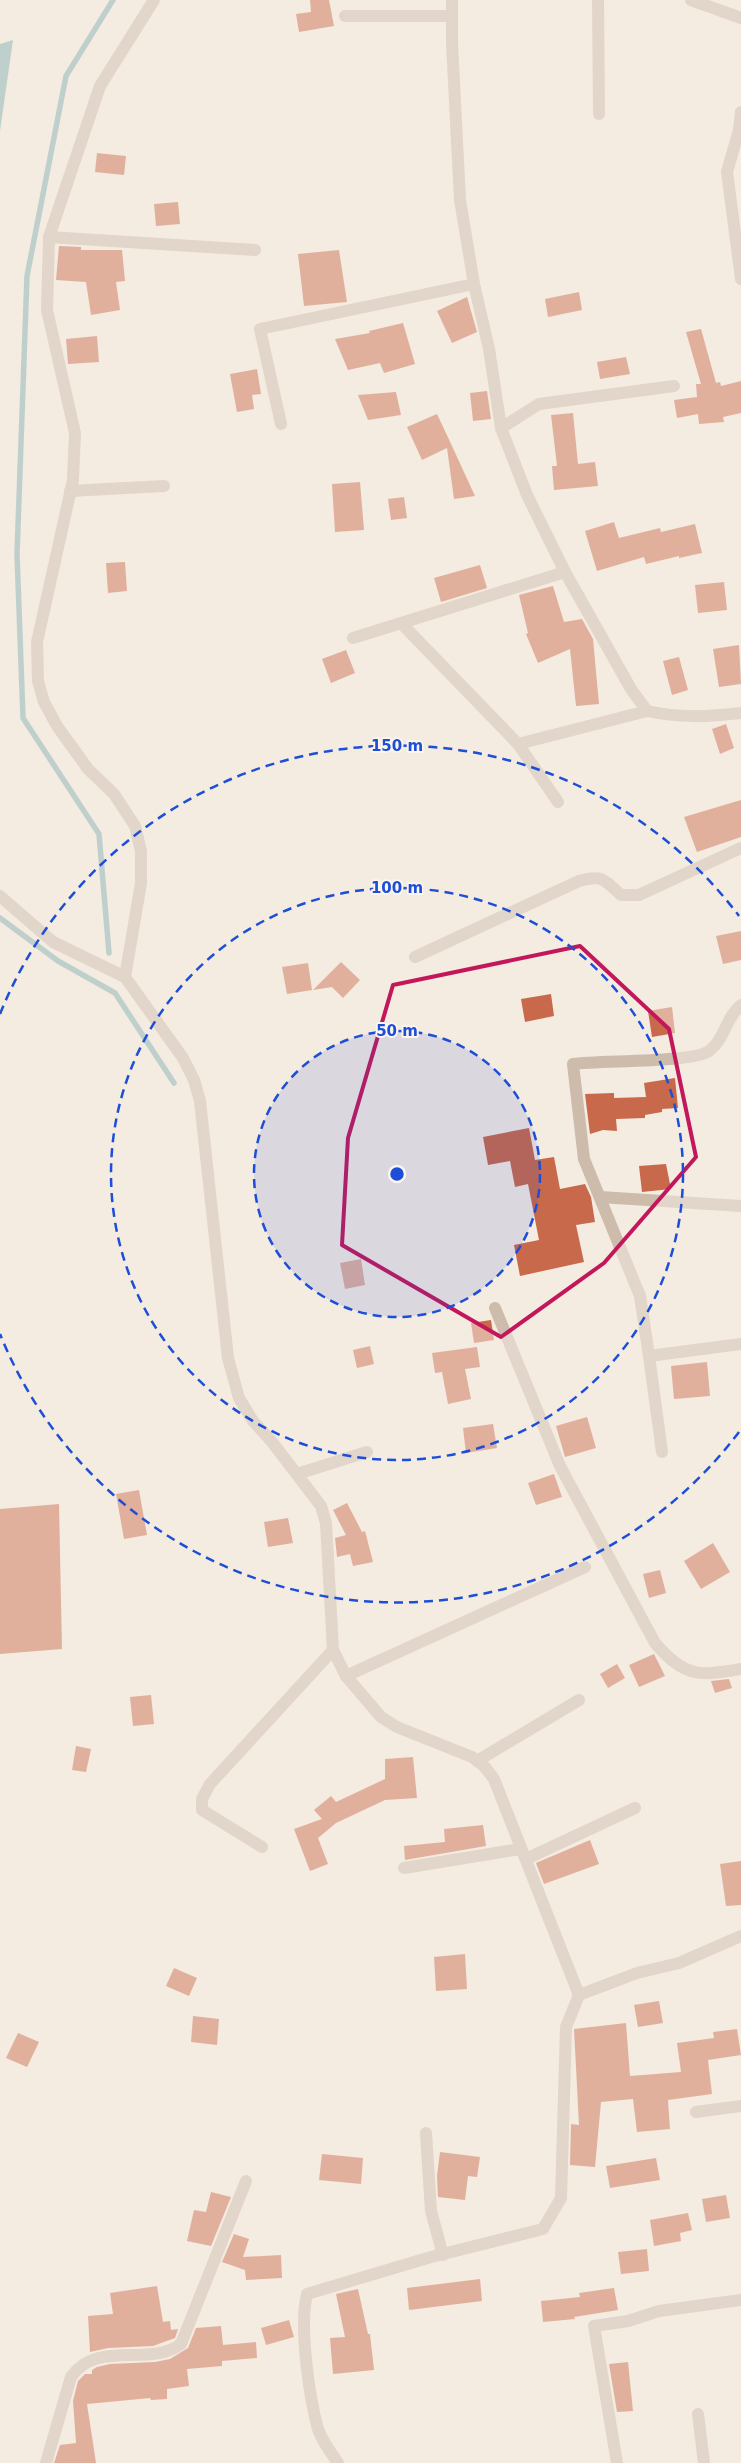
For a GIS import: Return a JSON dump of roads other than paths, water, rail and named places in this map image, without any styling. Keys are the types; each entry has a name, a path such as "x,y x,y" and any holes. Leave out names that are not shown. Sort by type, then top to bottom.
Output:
{"street":[{"path":"125,978 141,883 141,851 135,826 114,794 88,768 57,726 44,702 38,681 37,642 70,491 75,433 47,310 49,237 100,86 154,0"},
{"path":"452,0 460,200 474,284 489,349 501,428 526,495 565,572 631,689 647,711"},
{"path":"598,0 600,114"},
{"path":"691,0 741,18"},
{"path":"345,16 452,16"},
{"path":"741,112 739,130 727,172 741,279"},
{"path":"49,237 255,250"},
{"path":"281,424 260,329 474,284"},
{"path":"501,428 539,404 674,386"},
{"path":"70,491 164,486"},
{"path":"353,638 565,572"},
{"path":"401,623 518,744 558,802"},
{"path":"518,744 647,711 671,716 698,717 741,713"},
{"path":"415,957 579,881 594,877 603,879 621,895 639,895 741,848"},
{"path":"0,896 53,942 125,978 183,1058 194,1080 200,1101 228,1358 239,1398 253,1421 321,1506 326,1523 333,1650 346,1676 381,1717 397,1727 477,1761 494,1779 579,1994 566,2027 561,2198 543,2229 442,2255 307,2294 304,2308 304,2332 319,2431 338,2463"},
{"path":"662,1452 640,1296 584,1158 573,1064 595,1060 683,1058 707,1052 722,1038 732,1015 741,1005"},
{"path":"600,1197 741,1206"},
{"path":"495,1308 560,1466 656,1643 673,1660 694,1674 741,1670"},
{"path":"649,1356 741,1344"},
{"path":"297,1474 367,1452"},
{"path":"346,1676 585,1567"},
{"path":"262,1847 202,1810 202,1799 210,1784 333,1650"},
{"path":"477,1761 579,1700"},
{"path":"404,1868 523,1854 635,1808"},
{"path":"579,1994 637,1973 679,1964 741,1936"},
{"path":"696,2112 741,2106"},
{"path":"426,2133 431,2211 442,2255"},
{"path":"46,2463 72,2377 78,2367 85,2362 102,2357 170,2352 181,2344 246,2181"},
{"path":"617,2463 594,2326 628,2321 659,2311 741,2300"},
{"path":"698,2414 704,2463"}],"water":[{"path":"13,40 0,131 0,44"}],"waterway":[{"path":"109,953 99,834 23,718 17,554 27,276 66,76 113,0"},
{"path":"0,918 58,961 115,993 174,1083"}]}
